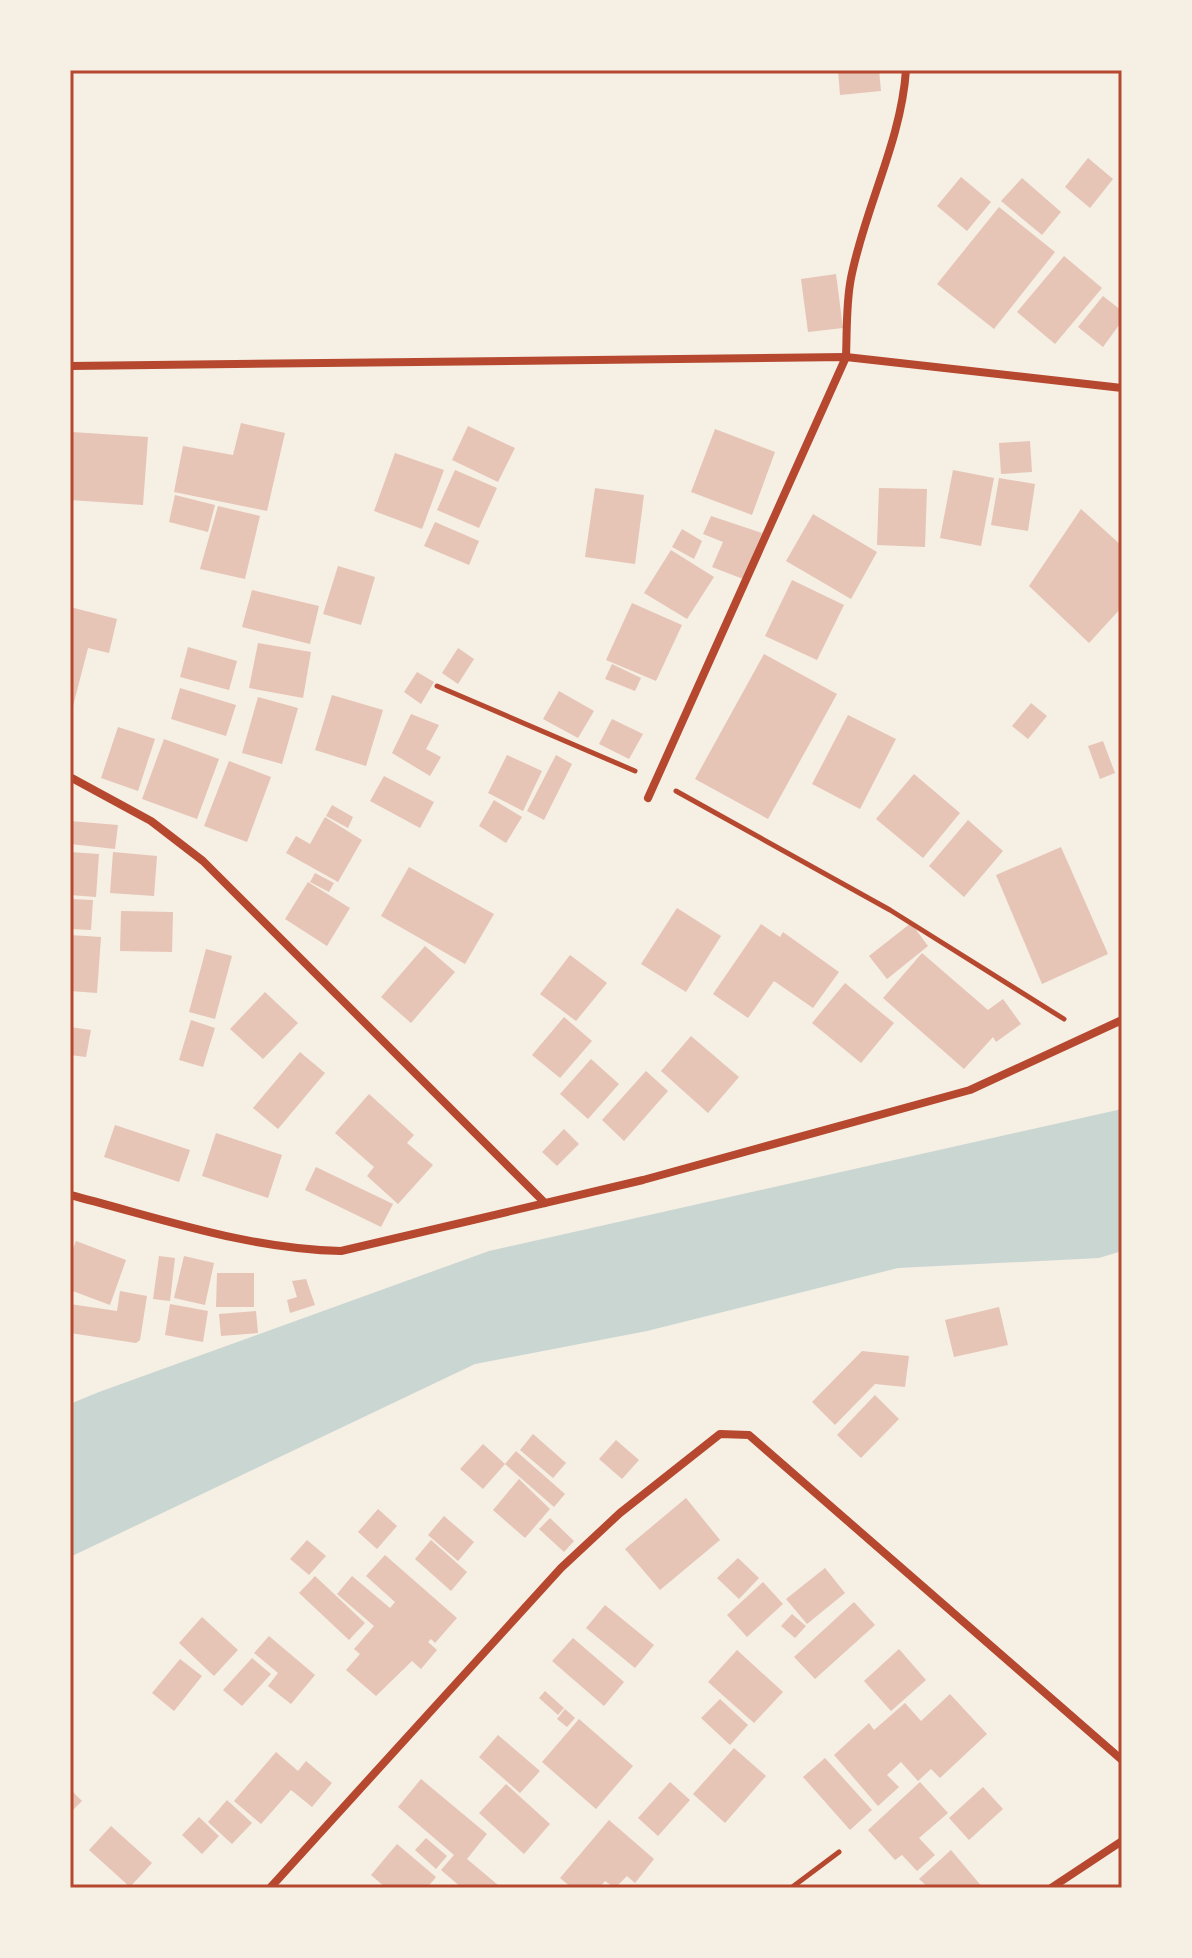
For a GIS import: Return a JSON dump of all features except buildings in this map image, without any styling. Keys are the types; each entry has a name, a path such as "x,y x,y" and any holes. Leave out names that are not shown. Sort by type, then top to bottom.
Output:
{"street":[{"path":"648,798 846,357 851,278 891,146 904,94 906,70"},
{"path":"70,366 846,357 1122,388"},
{"path":"70,777 151,821 203,861 545,1203"},
{"path":"70,1195 245,1242 290,1250 341,1251 643,1180 970,1090 1122,1020"},
{"path":"270,1888 561,1568 620,1513 720,1434 749,1435 1122,1760"},
{"path":"1051,1888 1122,1841"}],"path":[{"path":"437,686 657,780 890,910 1091,1035"},
{"path":"791,1888 839,1852"}],"shaded area":[{"path":"1122,1109 1122,1251 1099,1258 898,1268 647,1331 475,1364 70,1557 70,1404 489,1251"}]}
